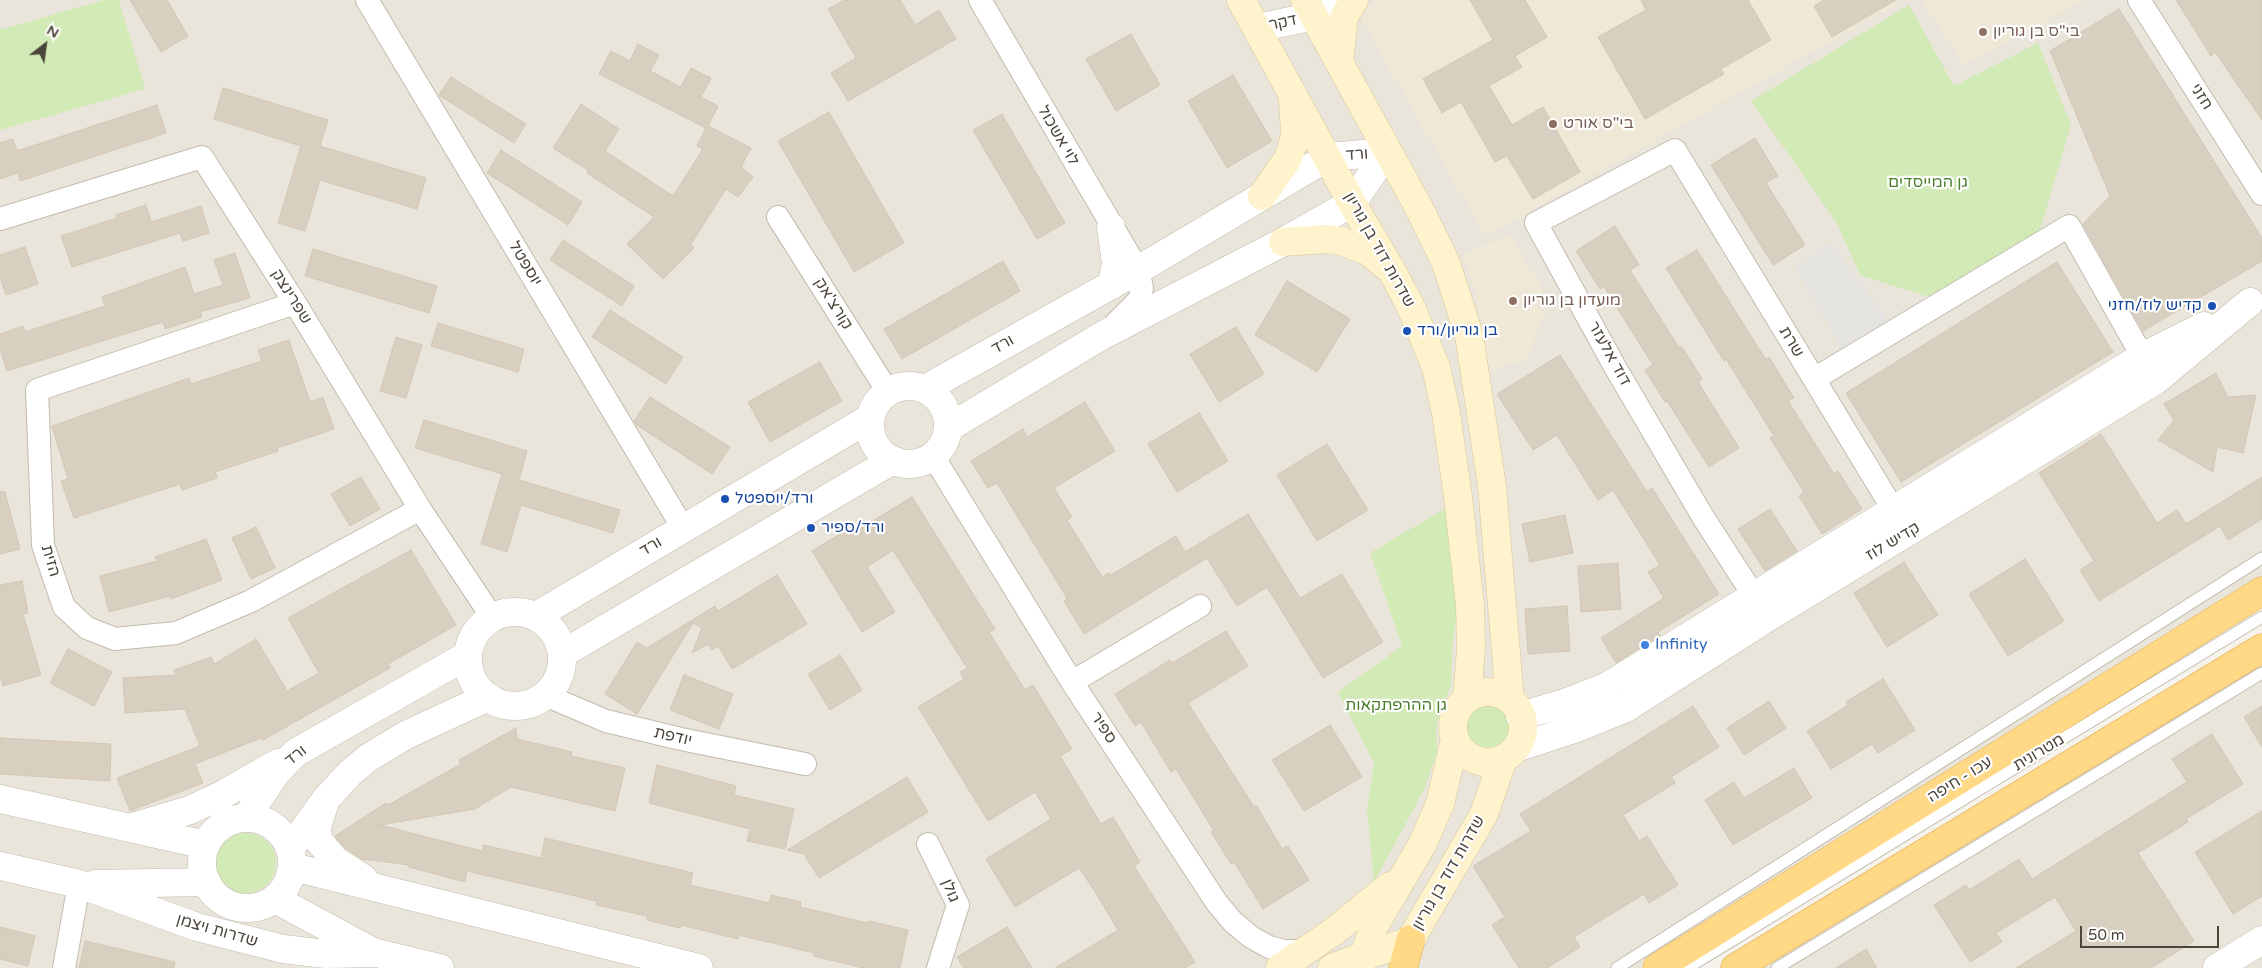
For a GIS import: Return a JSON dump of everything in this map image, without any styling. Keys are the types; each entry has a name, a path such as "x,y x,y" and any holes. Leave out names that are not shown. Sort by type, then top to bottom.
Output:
{"highway":[{"name":"עכו - חיפה","path":"1673,964 2262,591"},
{"path":"1735,968 2262,648"},
{"path":"1403,968 1411,939"}],"main road":[{"name":"שדרות דוד בן גוריון","path":"1241,0 1352,203 1393,273 1410,306 1436,367 1446,413 1458,497 1470,606 1472,649 1467,699"},
{"path":"1339,62 1344,17 1354,0"},
{"path":"1310,8 1446,263 1469,335 1480,395 1492,486 1515,708 1522,732 1509,753 1492,762 1480,762 1469,757 1460,749 1452,728 1454,717 1459,707 1467,699 1489,692 1500,695 1515,708"},
{"path":"1262,196 1287,160 1292,147 1295,134 1293,95"},
{"path":"1283,242 1326,239 1341,241 1368,251 1393,273"},
{"path":"1361,962 1374,926 1422,845 1440,804 1455,739"},
{"name":"שדרות דוד בן גוריון","path":"1332,968 1361,962 1411,939 1484,814 1509,753"},
{"path":"1280,968 1384,892 1407,869"}],"street":[{"name":"יוספטל","path":"366,0 682,528"},
{"name":"לוי אשכול","path":"980,0 1111,227 1138,270"},
{"name":"דקר","path":"1257,28 1285,0"},
{"name":"דקר","path":"1257,28 1310,8 1345,0"},
{"name":"חזני","path":"2139,0 2262,194"},
{"name":"שרת","path":"1675,150 1901,522"},
{"name":"דוד אלעזר","path":"1675,150 1536,223 1615,367 1703,517 1761,606"},
{"name":"ורד","path":"925,389 1112,285 1328,157 1387,152"},
{"name":"ורד","path":"948,428 1103,335 1283,242 1352,203 1387,152"},
{"name":"שפרינצק","path":"0,219 202,157 295,303 420,509 492,617"},
{"name":"קורצ'אק","path":"778,217 888,392"},
{"path":"1814,379 2069,226 2149,368"},
{"path":"1111,227 1116,263 1112,285"},
{"path":"1103,335 1139,300 1142,288 1138,270"},
{"name":"קדיש לוז","path":"1515,708 1562,704 1608,686 1761,606 1901,522 2149,368 2256,298"},
{"name":"הזית","path":"295,303 37,390 44,545 64,607 86,628 116,639 176,633 251,601 420,509"},
{"path":"906,386 925,389 935,395 943,405 947,416 948,428 943,443 933,456 924,461 913,464 893,460 882,453 874,443 870,431 870,418 880,398 888,392 906,386"},
{"name":"ורד","path":"536,616 870,418"},
{"name":"ספיר","path":"933,456 1072,682 1217,903 1233,922 1251,937 1269,947 1284,951 1297,951 1311,947"},
{"path":"562,654 893,460"},
{"path":"1072,682 1200,606"},
{"name":"קדיש לוז","path":"1509,753 1626,708 1761,606"},
{"path":"506,612 521,612 536,616 549,626 558,639 562,654 561,670 555,684 545,695 532,703 517,706 501,704 476,685 470,670 468,655 472,640 480,627 492,617 506,612"},
{"name":"ורד","path":"246,818 260,794 295,753 468,655"},
{"name":"יודפת","path":"545,695 606,721 681,739 806,764"},
{"path":"292,858 284,836 273,826 260,819 246,818 233,820 212,834 206,845 202,864 207,882 214,893 224,902 238,907 251,908 265,905 284,890 292,858 326,799 350,773 368,758 406,735 488,696"},
{"path":"129,828 190,810 222,795 295,753"},
{"path":"0,799 206,845"},
{"path":"326,799 317,826 318,840 335,860 380,889"},
{"name":"גולן","path":"928,844 958,905 938,968"},
{"path":"292,858 380,889 699,968"},
{"name":"שדרות ויצמן","path":"0,866 80,884 198,927 274,947 326,954 377,953 440,968"},
{"path":"64,968 80,884 207,882"},
{"path":"275,899 377,953"},
{"path":"2217,968 2262,940"}],"lane":[{"path":"1618,968 2262,558"},
{"name":"מטרונית","path":"1673,964 2262,617"},
{"path":"1776,968 2262,673"},
{"path":"1673,964 1689,922"}],"shaded area":[{"path":"0,0 2262,0 2262,579 1640,968 0,968"},
{"name":"בי\"ס אורט","path":"1378,0 1900,0 1901,2 1485,236 1357,12"},
{"name":"בי\"ס בן גוריון","path":"1921,0 2085,0 1964,65"},
{"name":"מועדון בן גוריון","path":"1510,234 1550,303 1526,360 1489,371 1477,300 1464,255"},
{"path":"1831,243 1888,320 1842,349 1795,268"},
{"path":"2262,646 2262,968 1739,968"}],"green space":[{"path":"104,0 119,0 145,89 0,130 0,30"},
{"name":"גן המייסדים","path":"1909,5 1954,86 2038,43 2071,125 2039,233 1929,297 1860,275 1837,223 1751,101"},
{"name":"גן ההרפתקאות","path":"1451,505 1458,605 1453,641 1451,685 1436,725 1437,752 1424,790 1374,882 1367,810 1374,763 1338,692 1402,646 1370,553"},
{"path":"1484,705 1492,705 1501,709 1507,715 1511,728 1507,741 1501,747 1492,751 1484,751 1475,747 1469,741 1465,732 1465,724 1469,715 1475,709"},
{"path":"246,833 263,838 271,846 276,863 271,880 263,888 246,893 229,888 221,880 216,863 221,846 229,838"}],"building":[{"path":"130,0 167,0 188,36 161,52"},
{"path":"844,0 900,0 915,25 939,10 956,39 848,101 831,73 856,58 828,9"},
{"path":"1470,0 1525,0 1547,37 1515,56 1522,67 1489,86 1512,125 1543,107 1580,172 1533,199 1507,156 1495,162 1461,102 1442,113 1423,79 1493,40"},
{"path":"1641,0 1748,0 1771,40 1721,69 1724,74 1645,119 1598,37 1646,10"},
{"path":"1824,0 1896,0 1832,37 1814,6"},
{"path":"2176,0 2262,0 2262,120 2215,52 2211,56"},
{"path":"2119,9 2262,238 2262,261 2143,331 2083,224 2110,196 2050,51"},
{"path":"1131,34 1160,85 1116,111 1086,59"},
{"path":"638,44 659,55 650,71 681,87 691,68 711,78 701,97 718,106 708,126 751,148 741,167 753,177 738,197 726,189 691,244 694,248 663,279 627,244 654,217 587,173 588,170 553,148 581,104 619,129 605,151 673,196 703,149 697,146 706,128 599,74 611,51 630,61"},
{"path":"1233,75 1272,141 1227,168 1188,101"},
{"path":"451,77 526,124 514,143 439,95"},
{"path":"223,88 328,120 320,146 426,178 417,209 320,180 305,231 278,223 301,146 214,119"},
{"path":"157,105 166,133 20,181 18,173 0,179 0,143 13,139 17,151"},
{"path":"829,112 904,243 854,272 778,141"},
{"path":"1002,114 1065,223 1037,239 973,130"},
{"path":"1755,138 1778,176 1766,183 1805,245 1773,265 1711,165"},
{"path":"501,150 582,202 568,225 487,173"},
{"path":"146,205 151,222 201,206 209,233 183,241 180,233 72,267 61,236 117,218 116,215"},
{"path":"1615,226 1639,265 1630,270 1679,348 1682,347 1702,379 1698,382 1739,448 1709,467 1645,370 1653,365 1604,287 1600,289 1576,251"},
{"path":"563,240 634,286 622,306 550,260"},
{"path":"25,247 38,284 6,295 0,277 0,255"},
{"path":"313,249 437,286 429,313 305,276"},
{"path":"1697,250 1766,360 1769,357 1794,398 1788,401 1834,474 1838,471 1862,509 1822,534 1799,496 1804,492 1770,438 1774,436 1726,359 1724,361 1666,268"},
{"path":"235,253 250,298 200,312 202,317 165,329 163,322 7,371 0,349 0,334 23,326 25,332 105,306 102,297 185,267 194,294 223,285 214,260"},
{"path":"1003,261 1020,291 902,359 884,329"},
{"path":"2057,262 2113,352 1901,482 1846,393"},
{"path":"1287,281 1350,319 1317,372 1255,335"},
{"path":"610,310 683,357 666,384 592,337"},
{"path":"438,323 524,349 518,372 431,346"},
{"path":"1236,327 1264,374 1219,402 1190,354"},
{"path":"396,337 422,345 406,398 380,391"},
{"path":"289,340 310,402 323,397 334,429 277,448 278,451 215,472 217,478 182,490 180,484 74,518 61,481 68,479 52,426 189,378 191,384 262,361 258,350"},
{"path":"1560,355 1647,492 1652,488 1719,594 1658,632 1660,636 1616,663 1601,638 1664,598 1648,572 1660,565 1613,490 1598,500 1557,435 1533,450 1497,394"},
{"path":"820,362 842,401 770,442 748,402"},
{"path":"2216,373 2228,397 2256,395 2243,453 2217,447 2213,472 2158,440 2174,420 2164,404"},
{"path":"650,397 730,447 712,474 637,425 634,421"},
{"path":"1085,402 1115,451 1054,488 1072,517 1067,520 1102,577 1109,573 1111,575 1176,536 1185,552 1248,514 1300,598 1342,574 1383,642 1323,678 1267,587 1237,606 1207,558 1084,634 1064,601 1067,598 997,483 988,488 971,461 1023,429 1027,437"},
{"path":"1199,413 1228,461 1177,492 1148,444"},
{"path":"424,420 527,451 519,480 620,510 613,533 521,505 507,552 481,544 502,474 415,448"},
{"path":"2101,434 2157,523 2177,510 2186,524 2262,477 2262,519 2228,540 2220,526 2099,601 2080,570 2094,561 2039,473"},
{"path":"1327,444 1368,510 1317,541 1277,475"},
{"path":"361,477 380,509 350,526 331,494"},
{"path":"0,492 5,492 20,549 0,554"},
{"path":"912,497 995,629 989,632 1025,690 1033,685 1072,749 1060,756 1101,824 1113,817 1140,862 1134,866 1195,962 1185,968 1055,968 1118,930 1094,890 1079,868 1015,907 986,859 1051,819 1035,792 988,821 918,707 964,679 960,672 967,668 893,550 867,567 895,612 862,632 812,551 845,531 848,536"},
{"path":"1770,509 1797,551 1765,571 1738,529"},
{"path":"1565,515 1573,553 1530,562 1522,524"},
{"path":"256,527 275,568 251,579 232,538"},
{"path":"206,539 222,580 171,599 170,596 109,612 100,576 157,561 155,557"},
{"path":"411,550 456,625 388,664 390,668 263,740 261,738 195,764 203,783 130,811 117,778 200,746 185,709 125,713 123,678 176,675 174,670 211,657 214,664 256,639 287,691 319,673 288,618"},
{"path":"2025,559 2064,621 2008,656 1969,594"},
{"path":"1904,562 1938,615 1887,647 1854,593"},
{"path":"1618,563 1621,609 1581,612 1578,566"},
{"path":"777,575 807,624 732,669 718,646 712,650 708,644 692,653 702,628 693,623 637,714 605,694 637,642 647,648 715,606 718,611"},
{"path":"22,581 28,613 23,614 41,675 3,686 0,675 0,585"},
{"path":"1567,606 1570,651 1528,654 1525,609"},
{"path":"1226,631 1248,666 1188,703 1254,807 1256,805 1282,849 1288,846 1309,880 1263,909 1234,862 1231,864 1211,832 1214,831 1176,769 1171,772 1141,722 1135,726 1115,694 1170,660 1172,663"},
{"path":"68,649 112,672 94,706 50,683"},
{"path":"840,655 862,690 830,710 808,674"},
{"path":"684,675 733,694 719,729 670,710"},
{"path":"1883,679 1915,730 1878,753 1872,744 1831,769 1807,731 1848,705 1846,702"},
{"path":"1769,701 1786,728 1744,755 1727,728"},
{"path":"1693,706 1719,747 1671,777 1675,783 1623,815 1639,841 1647,836 1678,885 1649,903 1644,894 1574,937 1580,947 1547,968 1519,968 1492,925 1505,917 1473,866 1531,831 1520,814"},
{"path":"2262,706 2262,747 2244,717"},
{"path":"1330,725 1362,777 1304,811 1272,760"},
{"path":"516,728 517,739 572,752 571,756 625,768 615,811 511,787 475,809 380,825 482,851 483,845 541,858 545,838 693,873 690,885 769,903 771,895 801,902 800,907 908,930 900,968 864,968 813,956 814,953 739,935 738,939 681,925 680,928 647,920 647,916 596,905 597,901 467,871 465,882 409,867 409,865 362,859 345,848 335,836 386,803 388,805 461,764 459,760"},
{"path":"2212,734 2243,784 2186,819 2188,822 2138,853 2194,941 2151,968 2016,968 2076,931 2055,897 1996,933 2002,942 1970,962 1934,905 1966,885 1969,890 2019,859 2032,879 2187,782 2172,759"},
{"path":"0,738 111,744 110,781 0,774"},
{"path":"657,765 736,786 734,795 794,809 785,849 747,841 750,829 649,803"},
{"path":"1794,768 1812,798 1733,845 1705,800 1734,782 1744,798"},
{"path":"907,777 928,812 819,878 804,854 787,850"},
{"path":"2262,811 2262,896 2233,914 2195,852"},
{"path":"0,927 35,936 28,966 0,959"},
{"path":"1007,927 1032,968 964,968 957,957"},
{"path":"85,941 175,962 174,968 79,968"},
{"path":"1866,949 1877,968 1836,968"}],"place":[{"name":"בי\"ס בן גוריון","path":"1983,32"},
{"name":"בי\"ס אורט","path":"1553,124"},
{"name":"מועדון בן גוריון","path":"1513,301"},
{"name":"קדיש לוז/חזני","path":"2212,306"},
{"name":"בן גוריון/ורד","path":"1407,331"},
{"name":"ורד/יוספטל","path":"725,499"},
{"name":"ורד/ספיר","path":"811,528"},
{"name":"Infinity","path":"1645,645"}]}
